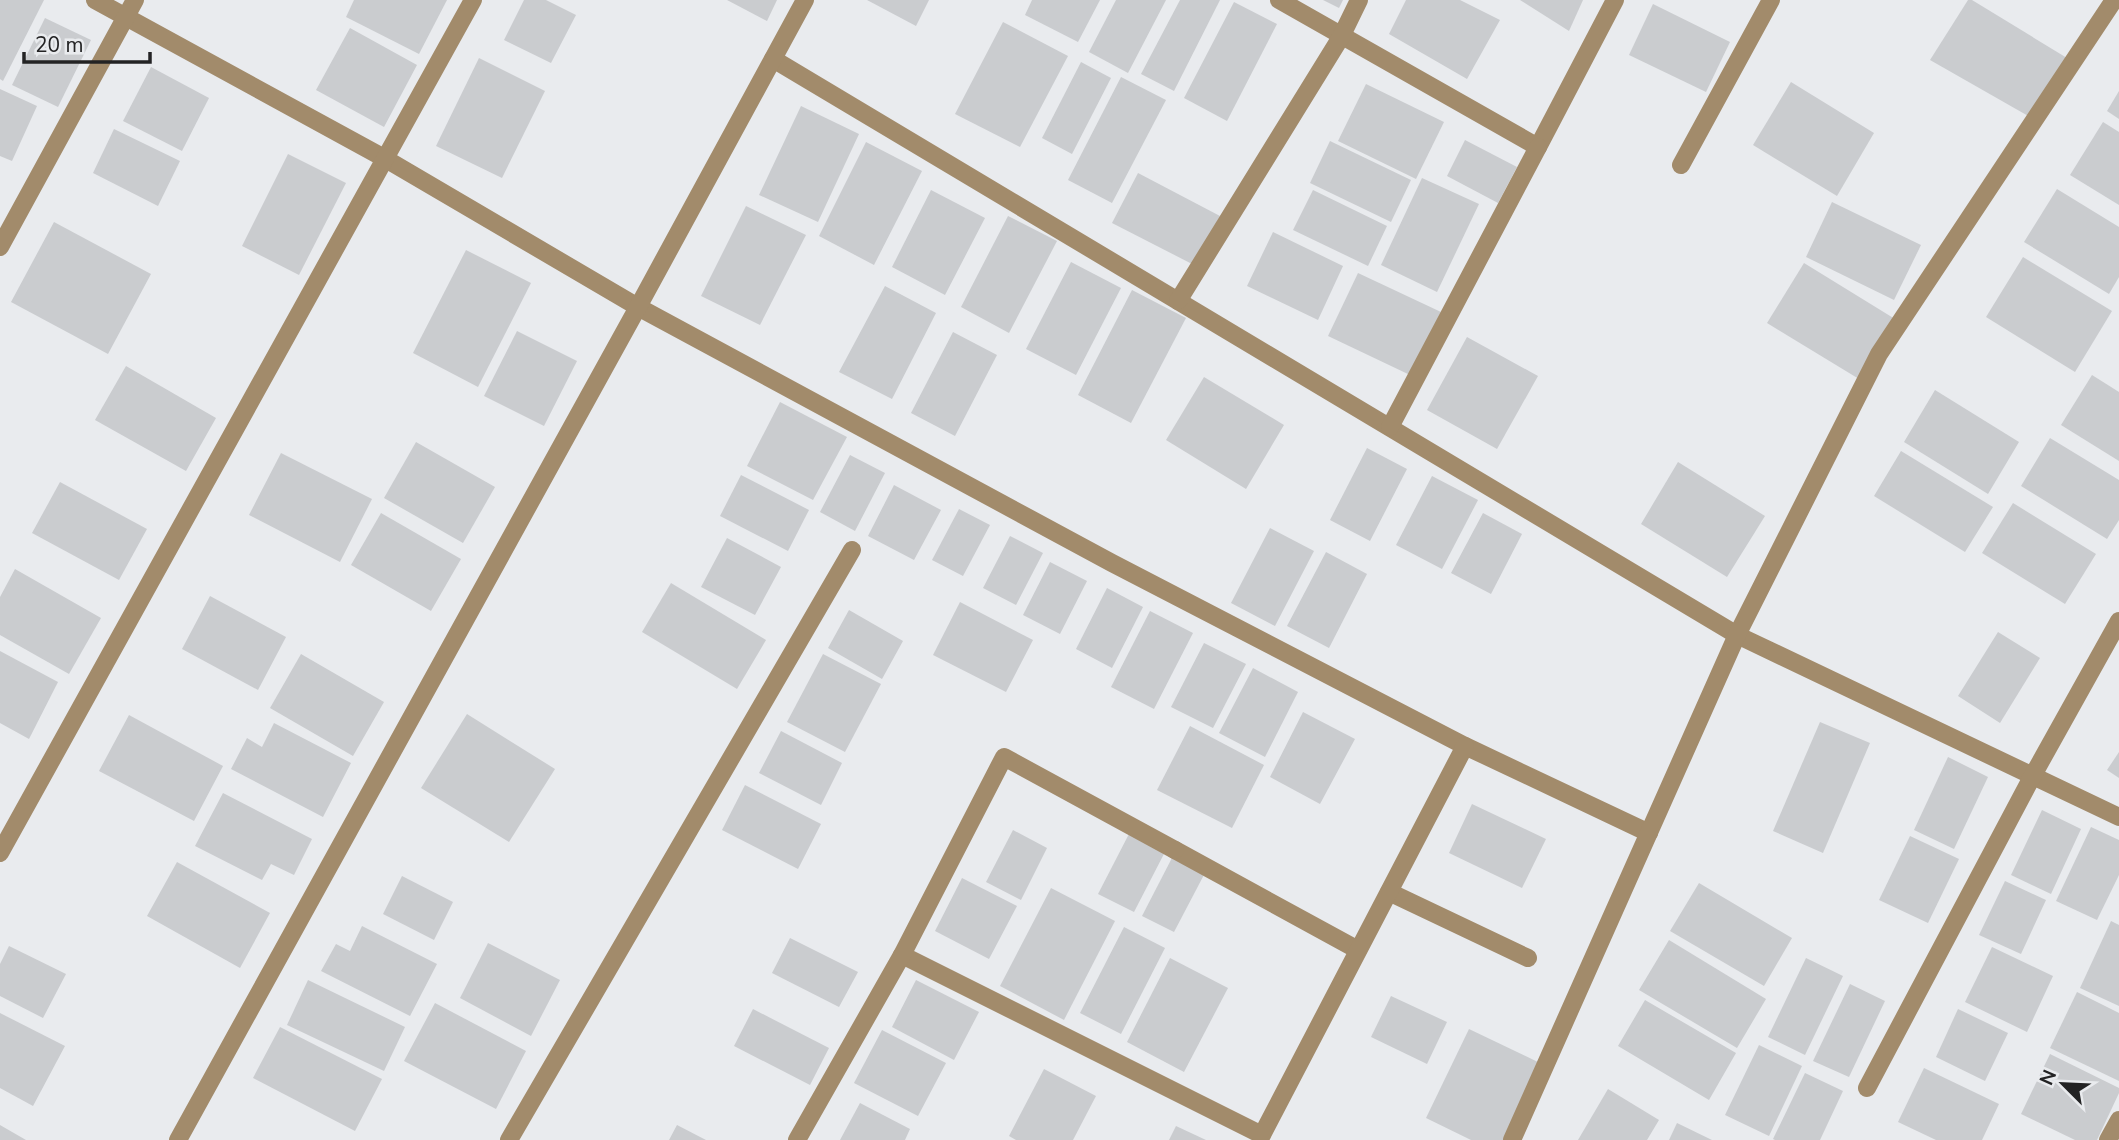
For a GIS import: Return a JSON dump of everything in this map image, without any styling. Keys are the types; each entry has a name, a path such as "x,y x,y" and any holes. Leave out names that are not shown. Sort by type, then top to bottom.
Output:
{"street":[{"path":"95,0 384,158 638,307 1112,563 1465,746 1649,833"},
{"path":"0,247 135,0"},
{"path":"0,853 473,0"},
{"path":"178,1140 805,0"},
{"path":"1279,0 1538,146"},
{"path":"1178,301 1341,37 1359,0"},
{"path":"1390,427 1615,0"},
{"path":"1681,165 1771,0"},
{"path":"1512,1140 1737,635 1879,354 2114,0"},
{"path":"773,59 1737,635 2119,817"},
{"path":"509,1140 852,550"},
{"path":"1867,1088 2032,777 2119,621"},
{"path":"902,955 1262,1135 1465,746"},
{"path":"797,1140 902,955 1004,757 1358,950"},
{"path":"1389,892 1528,958"},
{"path":"2108,1140 2119,1119"}],"building":[{"path":"0,0 44,0 3,81 0,79"},
{"path":"354,0 447,0 419,54 346,17"},
{"path":"524,0 546,0 576,15 551,63 504,40"},
{"path":"727,0 777,0 767,21"},
{"path":"867,0 929,0 916,26"},
{"path":"1032,0 1100,0 1078,42 1025,15"},
{"path":"1116,0 1166,0 1128,73 1089,52"},
{"path":"1180,0 1220,0 1174,91 1141,74"},
{"path":"1323,0 1343,0 1339,8"},
{"path":"1406,0 1460,0 1500,20 1467,79 1389,34"},
{"path":"1520,0 1583,0 1569,31"},
{"path":"1968,0 2067,58 2030,117 1930,60"},
{"path":"1234,2 1277,24 1227,121 1184,98"},
{"path":"1653,4 1730,42 1706,92 1629,55"},
{"path":"45,18 91,40 58,107 12,85"},
{"path":"1003,22 1068,56 1020,147 955,114"},
{"path":"350,28 417,65 384,127 316,90"},
{"path":"479,58 545,91 502,178 436,146"},
{"path":"1081,62 1111,78 1072,154 1042,138"},
{"path":"151,67 209,98 182,151 123,121"},
{"path":"1121,77 1166,100 1112,203 1068,180"},
{"path":"1791,82 1874,133 1837,196 1753,145"},
{"path":"1366,84 1444,122 1416,179 1338,141"},
{"path":"0,89 37,106 12,161 0,156"},
{"path":"2119,91 2119,119 2107,111"},
{"path":"801,106 859,134 818,222 759,195"},
{"path":"2103,122 2119,132 2119,205 2070,175"},
{"path":"114,129 180,161 158,206 93,173"},
{"path":"1465,140 1517,167 1498,203 1447,176"},
{"path":"1330,141 1411,180 1391,222 1310,183"},
{"path":"866,142 922,171 874,265 819,236"},
{"path":"288,154 346,183 299,275 242,246"},
{"path":"1138,173 1220,216 1194,265 1112,223"},
{"path":"1422,178 1479,204 1437,292 1381,265"},
{"path":"2057,189 2119,227 2119,277 2109,294 2024,242"},
{"path":"931,190 985,218 945,295 892,267"},
{"path":"1313,190 1387,226 1368,266 1293,230"},
{"path":"1832,202 1921,245 1894,300 1806,257"},
{"path":"746,206 806,235 760,325 701,296"},
{"path":"1008,216 1057,241 1009,333 961,307"},
{"path":"54,222 151,274 108,354 11,302"},
{"path":"1273,232 1343,266 1318,320 1247,286"},
{"path":"466,250 531,283 478,387 413,353"},
{"path":"2023,257 2112,311 2075,372 1986,317"},
{"path":"1071,262 1121,288 1076,375 1026,349"},
{"path":"1804,263 1895,319 1859,379 1767,323"},
{"path":"1358,273 1441,312 1410,375 1328,336"},
{"path":"885,286 936,313 892,399 839,372"},
{"path":"1132,290 1186,318 1131,423 1078,395"},
{"path":"517,331 577,361 544,426 484,396"},
{"path":"953,332 997,355 955,436 911,413"},
{"path":"1467,337 1538,376 1497,449 1427,410"},
{"path":"126,366 216,418 186,471 95,420"},
{"path":"2092,375 2119,392 2119,461 2061,425"},
{"path":"1204,377 1284,425 1246,489 1166,440"},
{"path":"1935,390 2019,442 1988,494 1904,442"},
{"path":"780,402 847,437 813,500 747,466"},
{"path":"2050,438 2119,480 2119,520 2107,539 2021,486"},
{"path":"416,442 495,487 463,543 384,498"},
{"path":"1367,448 1407,469 1370,541 1330,520"},
{"path":"1901,451 1993,507 1965,552 1874,496"},
{"path":"281,453 372,499 340,562 249,515"},
{"path":"850,455 885,473 855,531 820,512"},
{"path":"1678,462 1765,516 1727,577 1641,524"},
{"path":"741,475 809,510 788,551 720,516"},
{"path":"1432,476 1478,500 1442,569 1396,545"},
{"path":"60,482 147,529 119,580 32,533"},
{"path":"894,485 941,510 914,560 868,536"},
{"path":"2013,503 2096,554 2065,604 1982,553"},
{"path":"959,509 990,525 963,576 932,560"},
{"path":"381,513 461,559 431,611 351,565"},
{"path":"1483,513 1522,534 1491,594 1451,573"},
{"path":"1270,528 1314,551 1275,626 1231,603"},
{"path":"1010,536 1043,553 1016,605 983,588"},
{"path":"727,538 781,567 755,615 701,587"},
{"path":"1326,552 1367,574 1329,648 1287,626"},
{"path":"1050,562 1087,581 1060,634 1023,615"},
{"path":"15,569 101,618 69,674 0,635 0,597"},
{"path":"671,583 766,640 737,689 642,632"},
{"path":"1107,588 1143,607 1112,668 1076,649"},
{"path":"210,596 286,637 258,690 182,649"},
{"path":"960,602 1033,640 1006,692 933,655"},
{"path":"849,610 903,641 882,679 828,648"},
{"path":"1150,611 1193,633 1154,709 1111,687"},
{"path":"1998,632 2040,658 2000,723 1958,696"},
{"path":"1204,643 1246,664 1213,728 1171,707"},
{"path":"0,651 58,682 29,739 0,723"},
{"path":"301,654 384,702 353,756 270,708"},
{"path":"823,654 881,684 845,752 787,722"},
{"path":"1253,668 1298,692 1265,757 1219,733"},
{"path":"1303,712 1355,739 1320,804 1270,777"},
{"path":"467,714 555,769 509,842 421,788"},
{"path":"129,715 223,766 194,821 99,771"},
{"path":"1820,722 1870,743 1823,853 1773,831"},
{"path":"274,723 351,763 323,817 231,769 247,738 262,747"},
{"path":"1190,726 1264,765 1232,828 1157,790"},
{"path":"781,731 842,763 821,805 759,773"},
{"path":"2119,752 2119,778 2107,770"},
{"path":"1948,757 1988,777 1954,849 1914,830"},
{"path":"745,785 821,824 798,869 722,830"},
{"path":"223,793 312,839 294,875 271,864 262,880 195,846"},
{"path":"1472,804 1546,839 1522,888 1449,853"},
{"path":"2042,810 2081,829 2051,894 2011,875"},
{"path":"2091,827 2119,840 2119,875 2097,920 2056,901"},
{"path":"1013,830 1047,848 1021,900 986,882"},
{"path":"1131,830 1167,848 1134,912 1098,894"},
{"path":"1910,836 1959,859 1928,923 1879,900"},
{"path":"1174,854 1206,871 1174,932 1142,916"},
{"path":"177,862 270,913 240,968 147,916"},
{"path":"402,876 453,902 434,940 383,914"},
{"path":"962,878 1017,906 989,959 935,931"},
{"path":"2005,881 2046,900 2021,954 1979,935"},
{"path":"1699,883 1792,938 1764,986 1670,931"},
{"path":"1051,888 1115,921 1064,1020 1000,986"},
{"path":"2111,921 2119,925 2119,1006 2080,988"},
{"path":"362,926 437,964 410,1016 321,971 336,944 350,951"},
{"path":"1124,927 1165,948 1121,1034 1080,1013"},
{"path":"790,938 858,972 839,1007 772,973"},
{"path":"1669,940 1766,999 1737,1048 1639,990"},
{"path":"488,943 560,980 531,1036 460,998"},
{"path":"9,946 66,974 43,1018 0,996 0,964"},
{"path":"1992,947 2053,976 2027,1032 1965,1002"},
{"path":"1170,958 1228,988 1184,1072 1127,1042"},
{"path":"1806,958 1843,976 1805,1055 1768,1037"},
{"path":"308,980 405,1027 384,1071 287,1025"},
{"path":"916,980 979,1012 954,1060 892,1027"},
{"path":"1850,984 1885,1001 1849,1077 1813,1061"},
{"path":"2077,992 2119,1013 2119,1081 2050,1048"},
{"path":"1391,996 1447,1022 1427,1064 1371,1037"},
{"path":"1645,1000 1736,1053 1709,1100 1618,1046"},
{"path":"435,1003 526,1051 496,1109 404,1061"},
{"path":"753,1009 829,1048 810,1085 734,1046"},
{"path":"1958,1009 2008,1033 1985,1081 1936,1057"},
{"path":"0,1013 65,1046 33,1106 0,1088"},
{"path":"280,1027 382,1079 355,1131 253,1078"},
{"path":"1469,1029 1542,1064 1505,1140 1471,1140 1426,1118"},
{"path":"882,1030 946,1063 918,1116 854,1083"},
{"path":"1759,1045 1802,1066 1769,1136 1725,1115"},
{"path":"2050,1054 2119,1088 2097,1140 2075,1140 2021,1114"},
{"path":"1924,1068 1999,1104 1982,1140 1936,1140 1898,1122"},
{"path":"1044,1069 1096,1096 1073,1140 1016,1140 1009,1136"},
{"path":"1805,1073 1843,1091 1820,1140 1775,1140 1773,1139"},
{"path":"1608,1089 1659,1120 1647,1140 1578,1140"},
{"path":"860,1103 910,1129 905,1140 840,1140"},
{"path":"1677,1123 1712,1140 1669,1140"},
{"path":"0,1125 26,1140 0,1140"},
{"path":"677,1125 706,1140 669,1140"},
{"path":"1176,1126 1206,1140 1169,1140"}]}
